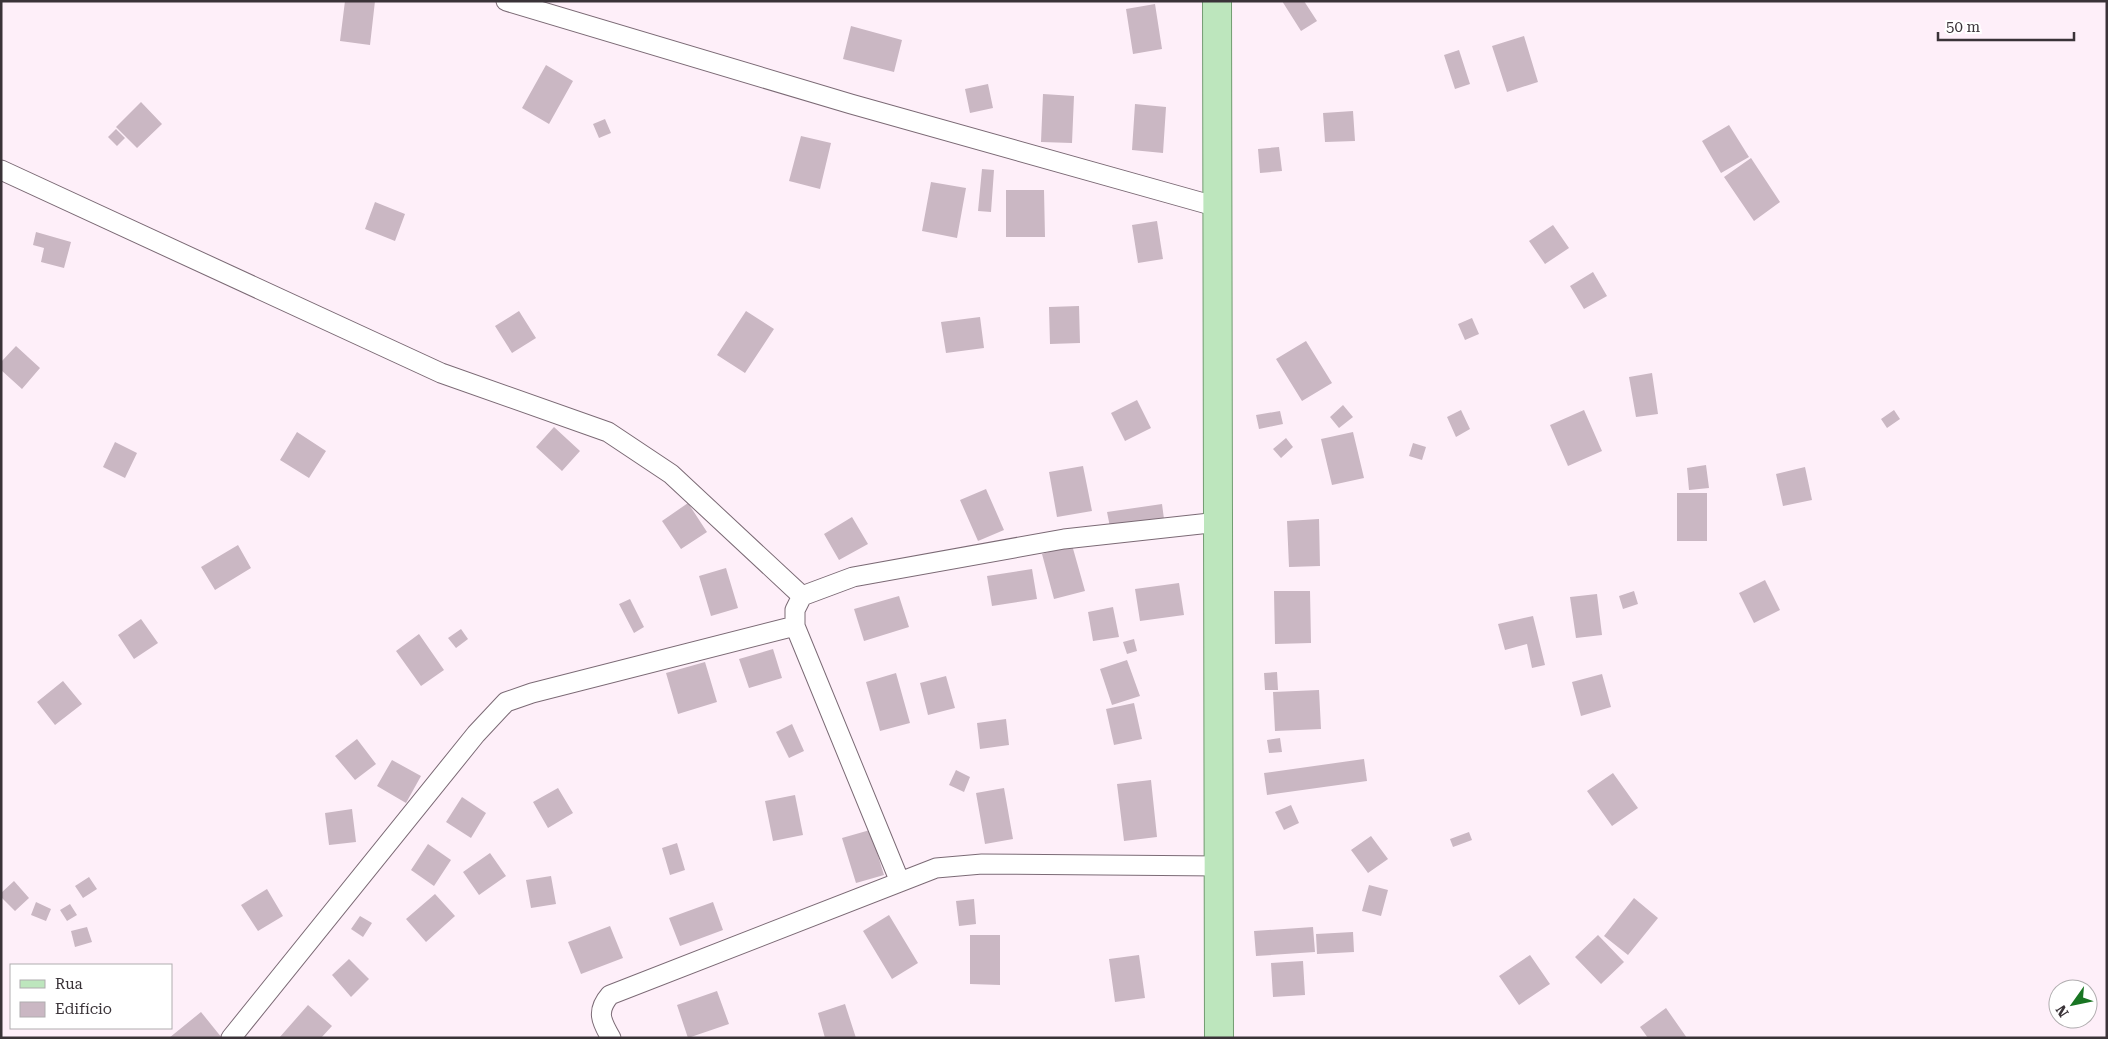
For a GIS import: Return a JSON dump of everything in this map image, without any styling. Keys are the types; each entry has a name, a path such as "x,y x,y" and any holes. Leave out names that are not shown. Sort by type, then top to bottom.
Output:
{"main road":[{"path":"1217,1 1219,1038"}],"street":[{"path":"506,1 851,104 1218,208"},
{"path":"1,170 441,373 608,432 671,474 802,596"},
{"path":"900,882 795,626 795,610 802,596 853,577 1064,539 1219,522"},
{"path":"231,1038 470,742 506,702 532,693 795,626"},
{"path":"612,1038 604,1026 600,1014 603,1003 610,995 936,868 982,864 1219,866"}],"building":[{"path":"345,1 375,1 370,45 340,41"},
{"path":"1282,1 1304,1 1317,21 1301,31"},
{"path":"1155,4 1162,49 1133,54 1126,9"},
{"path":"851,26 902,40 894,72 843,59"},
{"path":"1524,36 1538,82 1507,92 1492,46"},
{"path":"1459,50 1470,84 1455,89 1444,55"},
{"path":"546,65 573,81 549,124 522,108"},
{"path":"988,84 993,108 970,113 965,89"},
{"path":"1043,94 1074,96 1072,143 1041,142"},
{"path":"141,102 162,124 137,148 116,127"},
{"path":"1135,104 1166,107 1163,153 1132,150"},
{"path":"1353,111 1355,141 1325,142 1323,113"},
{"path":"605,119 611,133 599,138 593,124"},
{"path":"1729,125 1749,157 1721,173 1702,141"},
{"path":"116,129 125,138 117,146 108,137"},
{"path":"801,136 831,143 820,189 789,181"},
{"path":"1279,147 1282,171 1260,173 1258,149"},
{"path":"1751,158 1780,202 1754,221 1724,177"},
{"path":"982,169 994,170 991,212 978,211"},
{"path":"931,182 966,188 957,238 922,231"},
{"path":"1006,190 1044,190 1045,237 1006,237"},
{"path":"375,202 405,214 395,241 365,229"},
{"path":"1157,221 1163,259 1138,263 1132,225"},
{"path":"1553,225 1569,248 1545,264 1529,241"},
{"path":"36,232 71,242 64,268 41,262 44,248 33,245"},
{"path":"1593,272 1607,296 1584,309 1570,286"},
{"path":"1079,306 1080,343 1050,344 1049,307"},
{"path":"519,311 536,338 512,353 495,326"},
{"path":"746,311 774,329 745,373 717,355"},
{"path":"980,317 984,348 946,353 941,322"},
{"path":"1472,318 1479,334 1465,340 1458,324"},
{"path":"1306,341 1332,383 1302,401 1276,359"},
{"path":"16,346 40,368 22,389 1,370 1,362"},
{"path":"1652,373 1658,414 1636,417 1629,377"},
{"path":"1137,400 1151,428 1125,441 1111,413"},
{"path":"1343,405 1353,417 1339,428 1330,417"},
{"path":"1461,410 1470,429 1456,437 1447,417"},
{"path":"1584,410 1602,451 1568,466 1550,425"},
{"path":"1894,410 1900,419 1887,428 1881,419"},
{"path":"1280,411 1283,424 1259,429 1256,415"},
{"path":"554,427 580,451 562,471 536,447"},
{"path":"297,432 326,451 309,478 280,460"},
{"path":"1353,432 1364,478 1332,485 1321,439"},
{"path":"1286,438 1293,447 1281,458 1273,449"},
{"path":"115,442 137,453 125,478 103,467"},
{"path":"1413,443 1426,447 1422,460 1409,456"},
{"path":"1706,465 1709,488 1689,490 1687,468"},
{"path":"1083,466 1092,511 1057,517 1049,472"},
{"path":"1805,467 1812,500 1783,506 1776,474"},
{"path":"986,489 1004,530 978,541 960,500"},
{"path":"1677,493 1707,493 1707,541 1677,541"},
{"path":"688,503 707,532 681,549 662,521"},
{"path":"1162,504 1164,519 1110,527 1107,512"},
{"path":"852,517 868,544 839,560 824,534"},
{"path":"1319,519 1320,566 1289,567 1287,521"},
{"path":"238,545 251,568 215,590 201,567"},
{"path":"1072,545 1085,591 1054,599 1042,554"},
{"path":"726,568 738,608 711,616 699,576"},
{"path":"1032,569 1037,599 992,606 987,576"},
{"path":"1765,580 1780,610 1754,623 1739,593"},
{"path":"1179,583 1184,615 1140,621 1135,589"},
{"path":"1274,591 1310,591 1311,643 1275,644"},
{"path":"1634,591 1638,604 1623,609 1619,596"},
{"path":"1597,594 1602,635 1576,638 1570,597"},
{"path":"899,596 909,627 864,641 854,609"},
{"path":"630,599 644,627 634,633 619,604"},
{"path":"1113,607 1119,637 1093,641 1088,612"},
{"path":"1533,616 1545,665 1532,668 1527,644 1505,650 1498,624"},
{"path":"141,619 158,643 134,659 118,635"},
{"path":"461,629 468,639 456,648 448,638"},
{"path":"419,634 444,670 421,686 396,651"},
{"path":"1134,639 1137,651 1127,654 1123,642"},
{"path":"773,649 782,678 749,688 739,659"},
{"path":"1127,660 1140,696 1112,705 1100,669"},
{"path":"705,662 717,702 678,714 666,673"},
{"path":"1277,672 1278,690 1265,690 1264,673"},
{"path":"896,673 910,723 880,731 866,682"},
{"path":"1602,674 1611,707 1581,716 1572,682"},
{"path":"946,676 955,708 928,715 920,683"},
{"path":"63,681 82,704 55,725 37,702"},
{"path":"1319,690 1321,729 1275,731 1273,692"},
{"path":"1134,703 1142,739 1114,745 1106,709"},
{"path":"1006,719 1009,745 980,749 977,723"},
{"path":"792,724 804,751 789,758 776,732"},
{"path":"1280,738 1282,752 1269,753 1267,740"},
{"path":"357,739 376,764 355,780 335,756"},
{"path":"1364,759 1367,781 1267,795 1264,773"},
{"path":"392,760 421,776 406,803 377,786"},
{"path":"956,770 970,777 964,792 949,785"},
{"path":"1613,773 1638,808 1612,826 1587,791"},
{"path":"1151,780 1157,837 1124,841 1117,784"},
{"path":"558,788 573,813 548,828 533,802"},
{"path":"1004,788 1013,839 985,844 976,793"},
{"path":"795,795 803,835 773,841 765,801"},
{"path":"462,797 486,813 471,838 446,822"},
{"path":"1291,805 1299,823 1284,830 1275,812"},
{"path":"352,809 356,842 329,845 325,813"},
{"path":"870,830 884,875 856,883 842,838"},
{"path":"1469,832 1472,840 1453,847 1450,839"},
{"path":"1371,836 1388,859 1368,873 1351,850"},
{"path":"677,843 685,870 670,875 662,848"},
{"path":"428,844 451,860 434,886 411,870"},
{"path":"490,853 506,876 479,895 463,872"},
{"path":"551,876 556,904 531,908 526,880"},
{"path":"89,877 97,889 83,898 75,886"},
{"path":"14,881 29,898 15,911 1,897 1,893"},
{"path":"1369,885 1388,890 1381,916 1362,911"},
{"path":"267,889 283,916 258,931 241,905"},
{"path":"435,894 455,916 426,942 406,919"},
{"path":"1634,898 1658,918 1628,955 1604,936"},
{"path":"974,899 976,924 959,926 956,901"},
{"path":"36,902 51,909 46,921 31,915"},
{"path":"713,902 723,930 680,946 669,918"},
{"path":"70,904 77,915 67,921 60,910"},
{"path":"889,915 918,963 892,979 863,931"},
{"path":"360,916 372,923 363,937 351,929"},
{"path":"610,926 623,958 581,974 568,942"},
{"path":"87,927 92,942 75,947 71,931"},
{"path":"1313,927 1315,952 1256,956 1254,931"},
{"path":"1353,932 1354,952 1317,954 1316,934"},
{"path":"970,935 1000,935 1000,985 970,984"},
{"path":"1598,935 1624,962 1601,984 1575,957"},
{"path":"1139,955 1145,998 1115,1002 1109,959"},
{"path":"1530,955 1550,984 1519,1005 1499,976"},
{"path":"349,959 369,979 351,997 332,975"},
{"path":"1303,961 1305,995 1273,997 1271,963"},
{"path":"717,991 729,1024 688,1038 677,1005"},
{"path":"845,1004 856,1038 825,1038 818,1013"},
{"path":"308,1005 332,1026 321,1038 279,1038"},
{"path":"1666,1008 1687,1038 1648,1038 1640,1027"},
{"path":"201,1012 222,1038 169,1038"}]}
